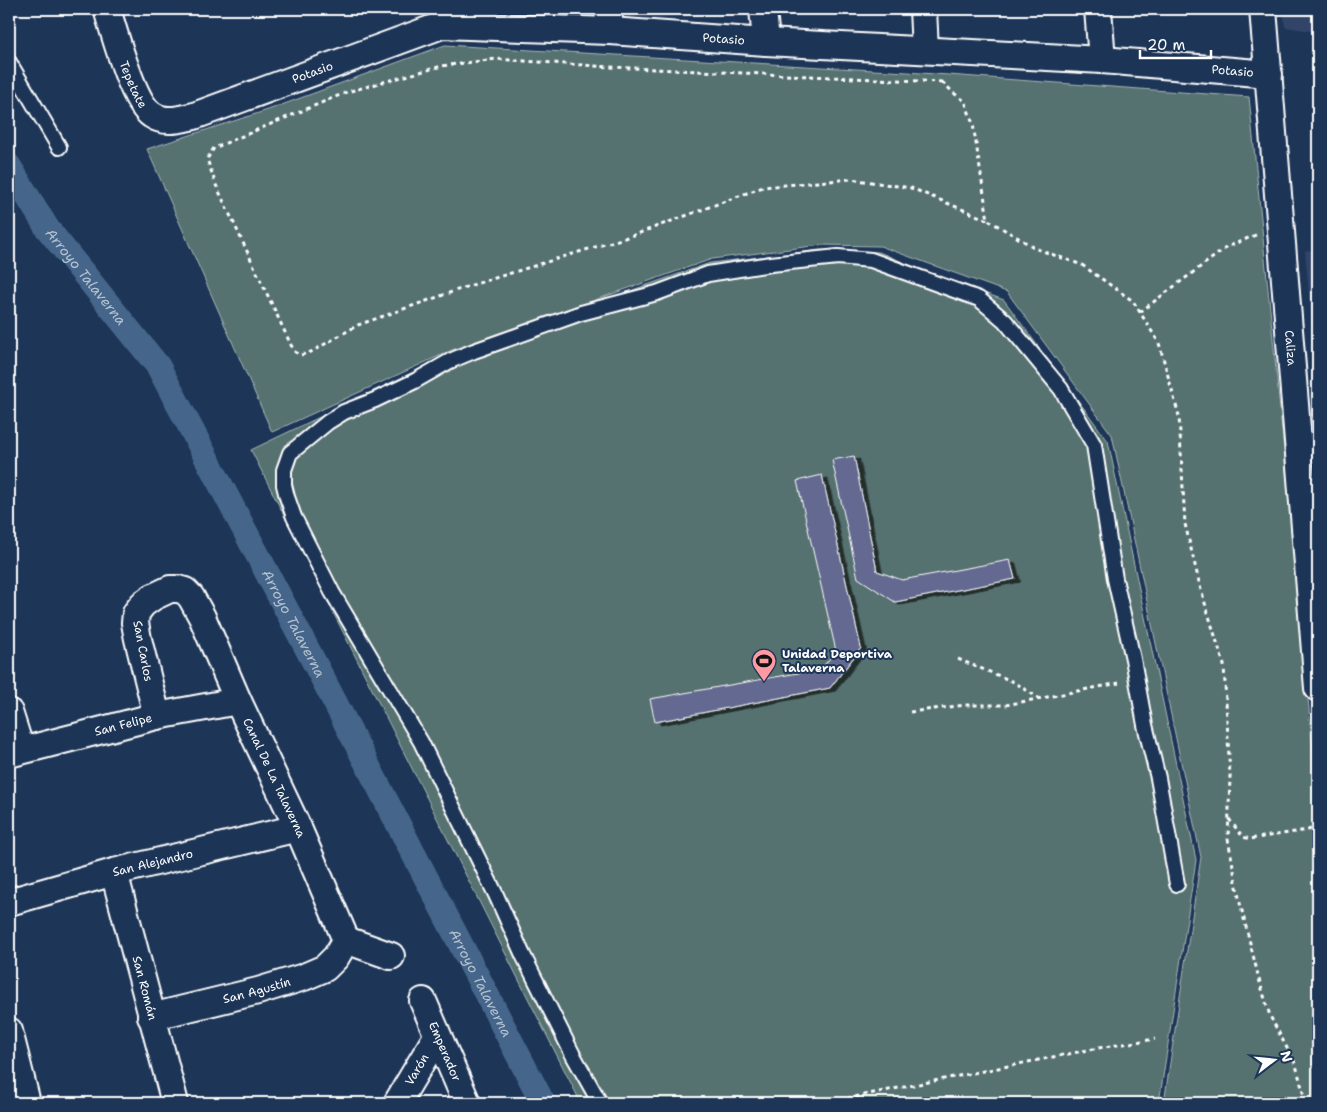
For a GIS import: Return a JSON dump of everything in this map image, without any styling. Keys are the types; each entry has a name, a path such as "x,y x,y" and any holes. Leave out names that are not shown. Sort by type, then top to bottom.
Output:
{"street":[{"name":"Tepetate","path":"107,9 136,92 144,107 151,115 165,120 194,116"},
{"path":"763,9 766,42"},
{"path":"922,9 933,51"},
{"path":"1098,9 1102,60"},
{"name":"Caliza","path":"1263,9 1282,231 1310,493 1318,688"},
{"name":"Potasio","path":"194,116 441,17 609,20 766,42 1102,60 1268,74"},
{"name":"San Carlos","path":"157,716 138,639 136,612 153,597 178,589 184,590 191,596 202,617"},
{"name":"Canal De La Talaverna","path":"202,617 238,701 298,828 346,940"},
{"name":"San Felipe","path":"15,752 157,716 238,701"},
{"path":"9,712 15,752"},
{"name":"San Alejandro","path":"9,902 114,872 298,828"},
{"name":"San Román","path":"114,872 174,1103"},
{"path":"346,940 391,956"},
{"name":"San Agustín","path":"151,1017 258,991 304,977 325,968 336,957 346,940"},
{"name":"Emperador","path":"423,1001 436,1036 467,1103"},
{"path":"9,1031 27,1103"},
{"name":"Varón","path":"396,1103 436,1036"}],"lane":[{"path":"9,62 59,147"},
{"path":"600,1103 573,1055 523,955 496,895 420,742 332,592 286,498 284,470 290,453 328,422 344,412 375,400 450,361 474,351 581,313 657,293 708,274 771,264 838,257 871,260 979,299 1005,321 1061,389 1094,445 1115,579 1158,778 1177,884"}],"path":[{"path":"933,51 942,82 965,101 973,124 988,220"},
{"path":"942,82 610,67 496,59 442,66 347,92 220,145 214,148 207,159 216,185 291,345 295,352 301,355 311,352 358,324 469,286 634,235 763,187 851,180 911,188 988,220 1038,249 1082,264 1133,301 1159,344 1179,416 1185,524 1201,590 1224,665 1230,776 1228,839 1238,894 1270,1016 1296,1065 1306,1103"},
{"path":"1140,312 1227,247 1254,235 1282,231"},
{"path":"958,659 1014,682 1040,699"},
{"path":"910,712 965,705 1006,706 1137,680"},
{"path":"1228,819 1243,837 1250,839 1308,830 1318,826"},
{"path":"824,1103 1098,1048 1155,1039"}],"shaded area":[{"path":"1283,9 1318,9 1318,32 1285,27"},
{"path":"1318,249 1318,391 1305,251"}],"green space":[{"path":"445,45 907,72 1249,97 1318,806 1318,1103 1164,1103 1201,857 1112,435 1007,292 880,246 820,245 712,259 452,350 272,432 147,149 268,110"},
{"name":"Unidad Deportiva Talaverna","path":"820,250 879,252 931,274 1004,300 1108,441 1196,860 1159,1103 581,1103 251,450 455,352 710,263"}],"building":[{"path":"854,456 877,571 902,580 1010,560 1015,579 895,602 858,578 832,460"},
{"path":"822,475 861,648 830,688 655,722 650,699 821,669 836,651 797,481"}],"waterway":[{"name":"Arroyo Talaverna","path":"9,166 47,228 158,366 543,1103"}],"place":[{"name":"Unidad Deportiva Talaverna","path":"764,682"}]}
